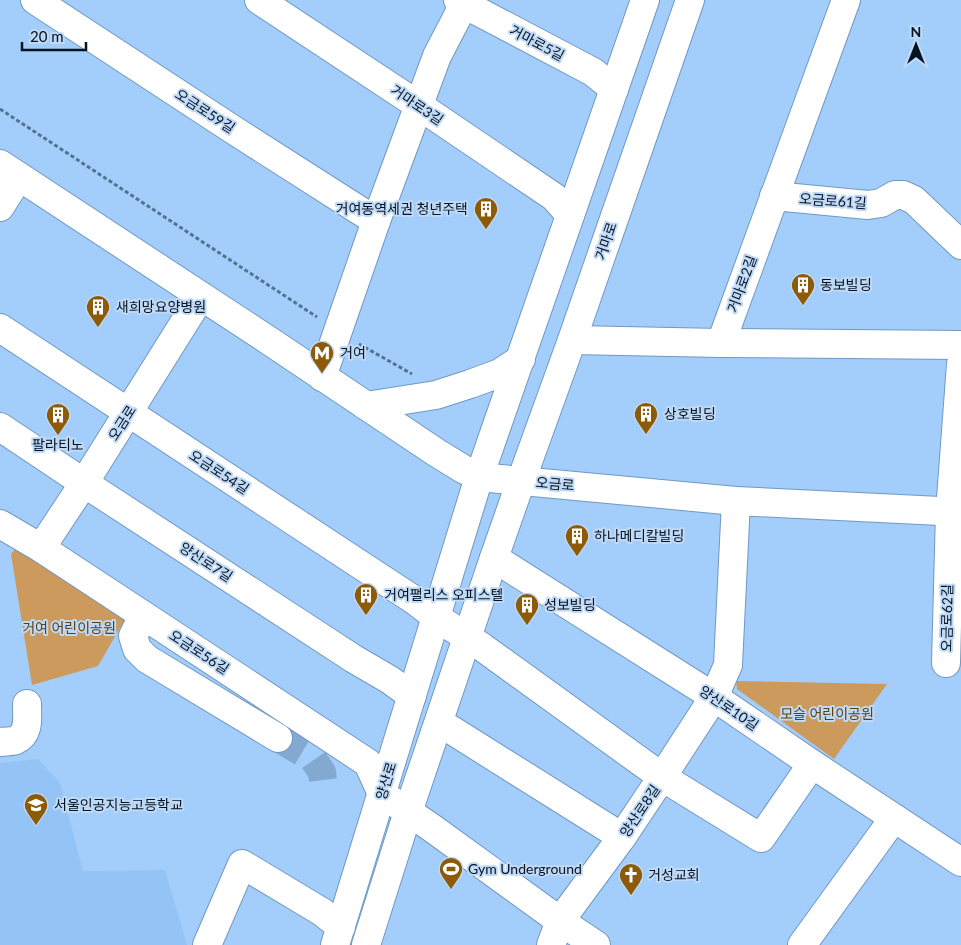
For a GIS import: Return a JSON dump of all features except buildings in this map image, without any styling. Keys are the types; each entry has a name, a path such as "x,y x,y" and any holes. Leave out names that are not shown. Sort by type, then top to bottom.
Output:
{"street":[{"name":"오금로59길","path":"34,0 376,221"},
{"name":"거마로3길","path":"259,0 554,196 570,215"},
{"path":"479,477 645,0"},
{"name":"거마로","path":"521,481 690,0"},
{"name":"거마로2길","path":"721,343 846,0"},
{"path":"322,377 418,105 437,56 463,1"},
{"name":"거마로5길","path":"463,1 593,72 614,89"},
{"name":"오금로","path":"0,207 10,171 437,453 479,477 736,502 955,512"},
{"name":"오금로61길","path":"774,196 868,205 881,203 895,195 903,195 914,200 961,244"},
{"name":"오금로","path":"41,548 201,296"},
{"name":"오금로54길","path":"0,328 414,600 436,617"},
{"path":"572,340 961,345"},
{"path":"366,406 436,395 500,372 521,360"},
{"path":"955,512 961,364"},
{"name":"양산로7길","path":"0,427 412,696"},
{"name":"양산로","path":"338,936 479,477"},
{"path":"366,945 408,812 521,481"},
{"name":"양산로8길","path":"555,933 622,837 714,697 728,665 736,502"},
{"name":"오금로62길","path":"955,512 956,667"},
{"name":"오금로56길","path":"0,524 41,548 368,763 382,794"},
{"name":"양산로10길","path":"494,558 714,697 961,862"},
{"path":"143,616 132,636 137,649 148,659 278,738"},
{"path":"436,617 467,637 662,777 761,838 812,764"},
{"path":"0,742 15,741 25,734 27,704"},
{"path":"450,729 622,837"},
{"path":"382,794 408,812 555,933 596,945"},
{"path":"802,945 894,818"},
{"path":"207,945 242,864 322,912 338,936"}],"path":[{"path":"0,109 322,320"},
{"path":"352,340 412,374"}],"shaded area":[{"name":"서울인공지능고등학교","path":"38,759 60,783 83,871 165,870 187,945 0,945 0,763"}],"green space":[{"name":"거여 어린이공원","path":"21,542 128,614 98,666 32,685 11,554"},
{"name":"모슬 어린이공원","path":"736,681 887,684 834,759 737,689"}],"tunnel":[{"path":"278,738 313,759 322,772 323,780"}],"place":[{"name":"거여동역세권 청년주택","path":"486,230"},
{"name":"동보빌딩","path":"803,306"},
{"name":"새희망요양병원","path":"98,328"},
{"name":"거여","path":"322,374"},
{"name":"상호빌딩","path":"646,435"},
{"name":"팔라티노","path":"58,436"},
{"name":"하나메디칼빌딩","path":"577,557"},
{"name":"거여팰리스 오피스텔","path":"366,616"},
{"name":"성보빌딩","path":"527,626"},
{"name":"서울인공지능고등학교","path":"36,826"},
{"name":"Gym Underground","path":"451,890"},
{"name":"거성교회","path":"631,896"}]}
